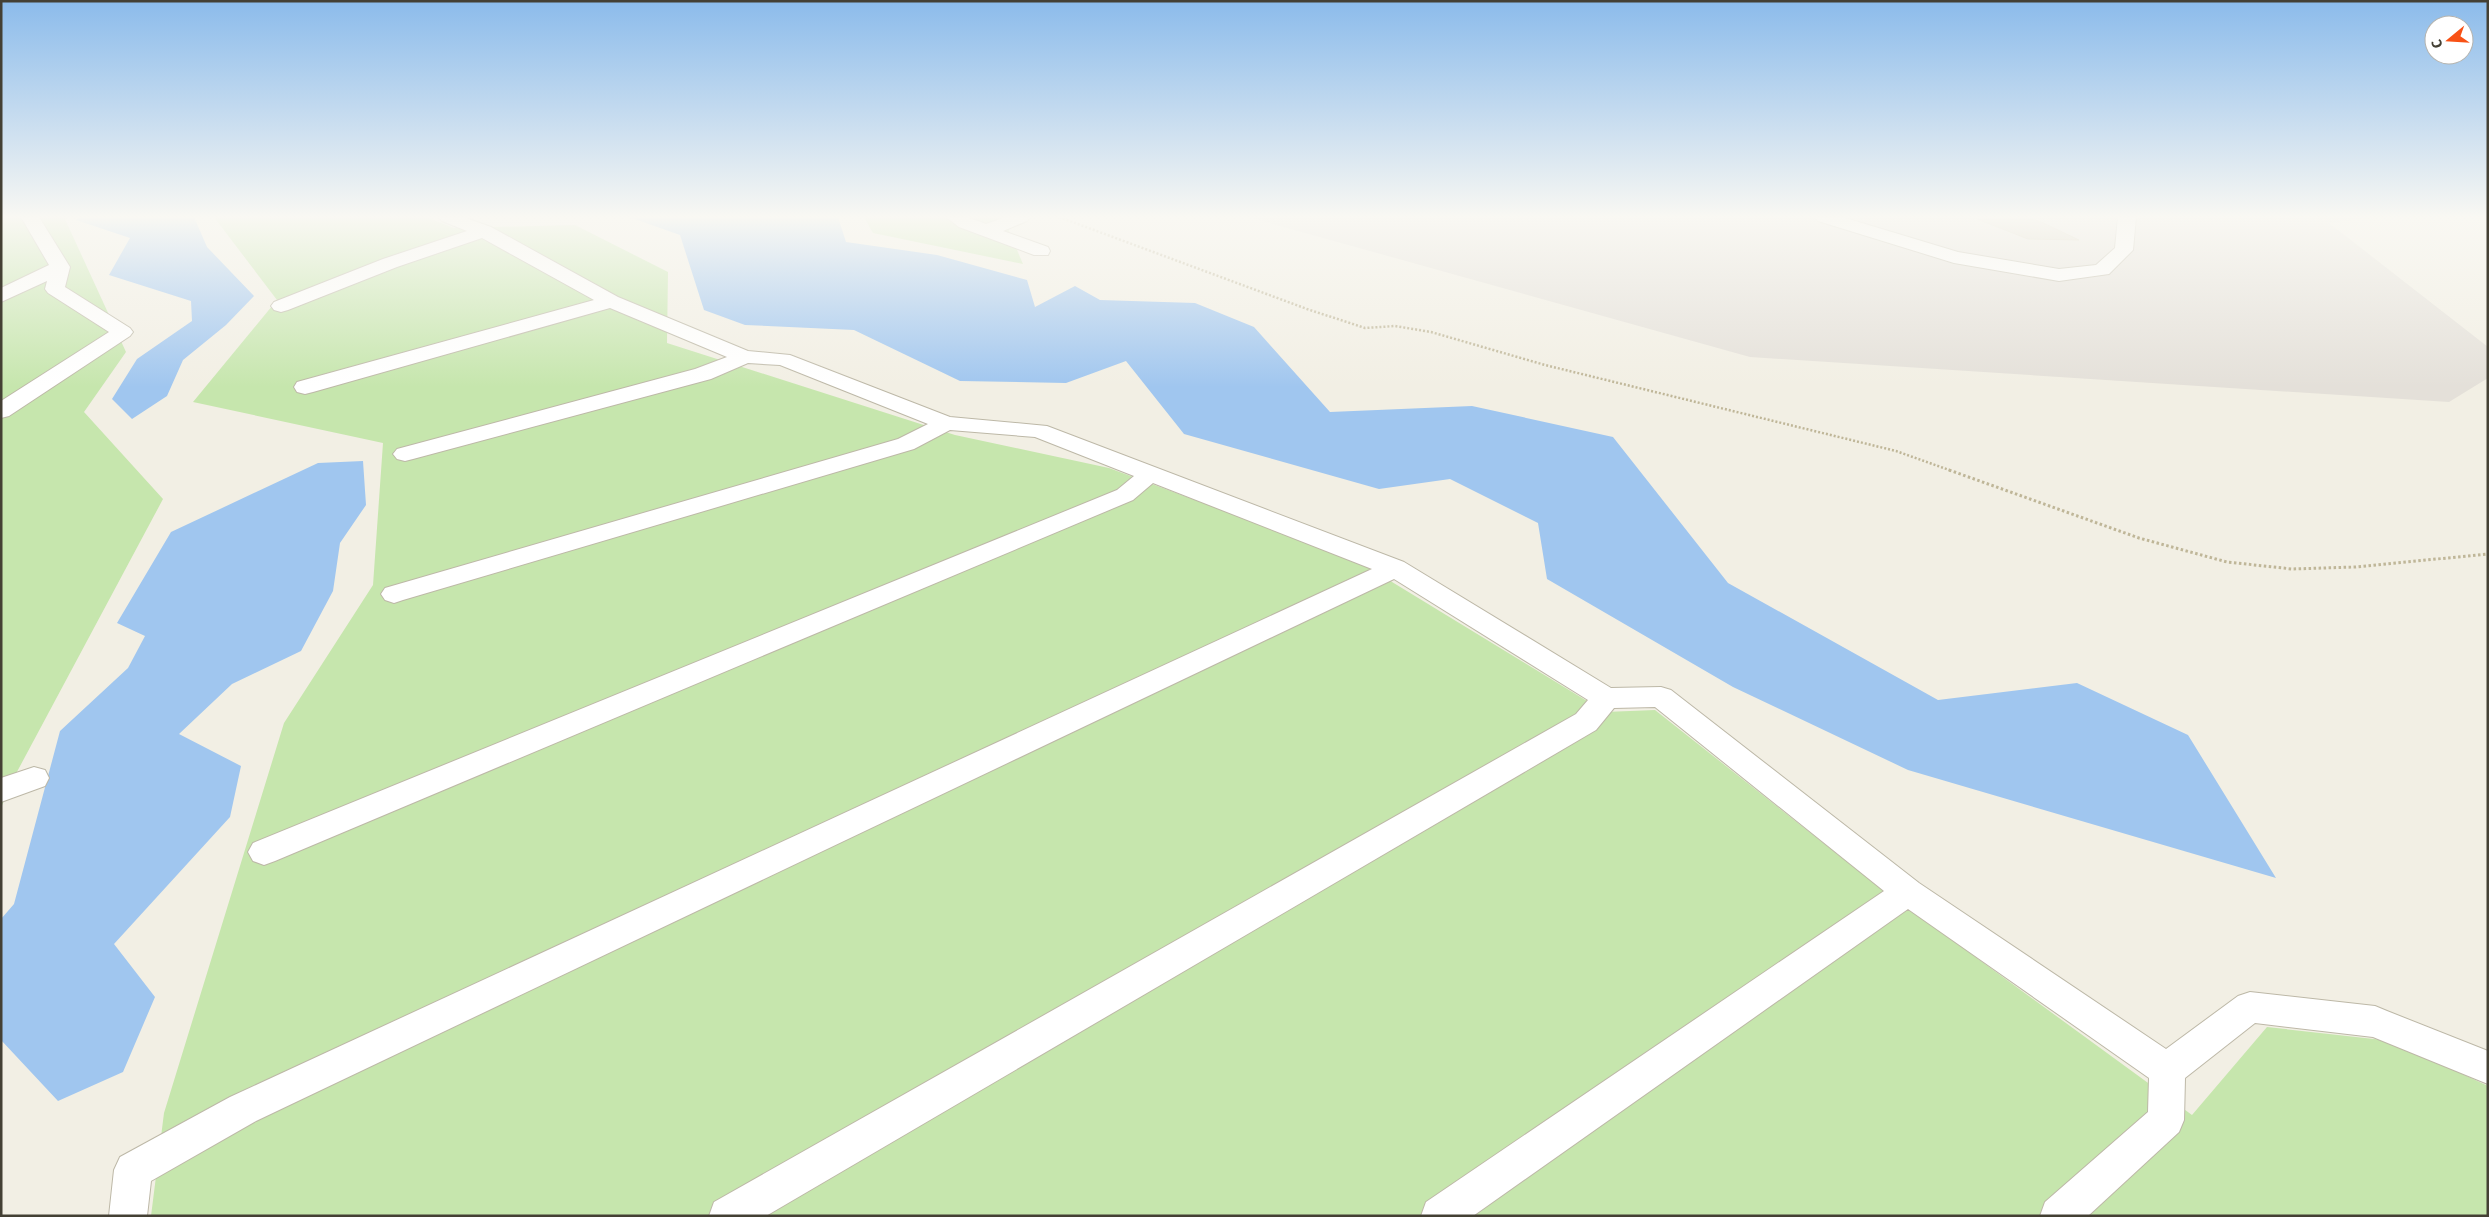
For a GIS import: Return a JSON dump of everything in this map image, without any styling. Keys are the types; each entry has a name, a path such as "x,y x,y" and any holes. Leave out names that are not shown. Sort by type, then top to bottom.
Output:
{"street":[{"path":"1,296 46,274"},
{"path":"1,411 123,332 55,289 58,274"},
{"path":"281,306 363,274"},
{"path":"562,274 611,301 745,357 783,359 946,423 1039,431 1395,568 1606,698 1661,697 1908,892 2167,1070"},
{"path":"2050,274 2069,274"},
{"path":"305,387 611,301"},
{"path":"405,454 703,374 745,357"},
{"path":"394,594 906,444 946,423"},
{"path":"264,852 1125,495 1150,474"},
{"path":"128,1216 133,1170 243,1109 1395,568"},
{"path":"728,1216 1586,722 1606,698"},
{"path":"1,790 34,778"},
{"path":"1440,1216 1908,892"},
{"path":"2167,1070 2250,1008 2375,1022 2488,1068"},
{"path":"2059,1216 2166,1120 2167,1070"}],"path":[{"path":"1210,274 1307,310 1365,328 1395,326 1431,332 1545,365 1896,451 2139,538 2227,562 2292,569 2355,567 2488,554"}],"shaded area":[{"path":"1452,274 2394,274 2488,347 2488,378 2449,402 1750,357"}],"green space":[{"path":"1,274 90,274 126,352 84,412 163,499 11,783 1,808"},
{"path":"257,274 668,274 667,343 955,435 1109,468 1356,560 1605,712 1655,710 1874,883 2192,1115 2267,1027 2392,1041 2488,1086 2488,1216 151,1216 164,1113 284,723 373,585 383,443 193,402 277,300"}],"water":[{"path":"233,274 254,296 226,325 183,360 167,396 132,419 112,399 137,359 192,321 191,301 109,275"},
{"path":"692,274 1005,274 1027,280 1035,307 1075,286 1100,300 1195,303 1254,327 1330,412 1472,406 1613,437 1728,583 1938,700 2077,683 2188,735 2276,878 1908,770 1733,687 1547,579 1538,523 1450,479 1379,489 1184,434 1126,361 1066,383 960,381 854,330 745,325 704,310"},
{"path":"363,461 366,505 340,543 333,591 301,651 232,684 179,734 241,766 230,817 114,944 155,997 123,1072 58,1101 1,1040 1,919 14,904 60,731 128,668 145,636 117,623 171,532 318,463"}]}
